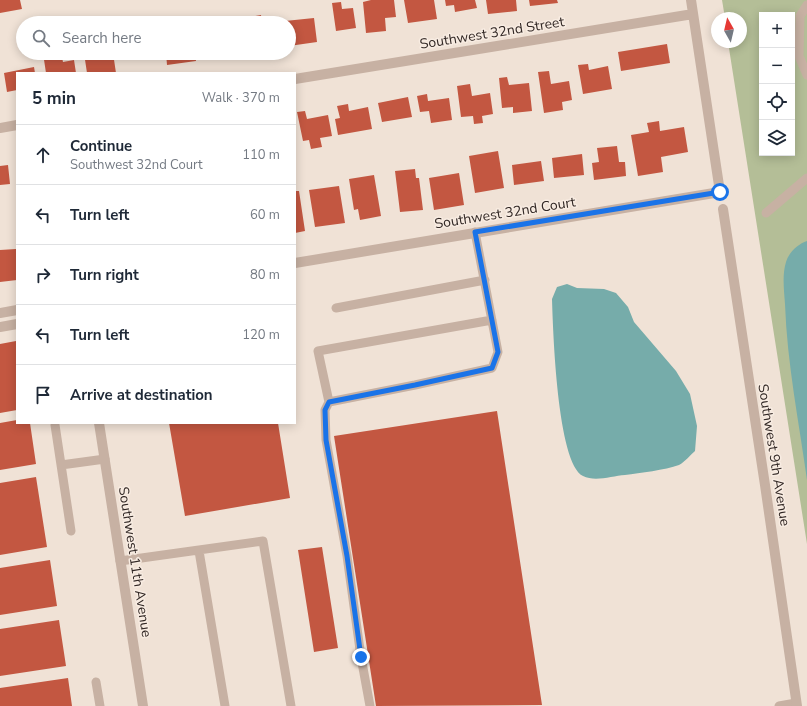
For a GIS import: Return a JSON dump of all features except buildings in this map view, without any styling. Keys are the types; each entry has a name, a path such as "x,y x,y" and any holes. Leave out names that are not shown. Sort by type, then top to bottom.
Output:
{"street":[{"path":"691,0 693,14"},
{"name":"Southwest 32nd Street","path":"296,79 693,14"},
{"name":"Southwest 32nd Court","path":"296,263 720,192 693,14"},
{"path":"0,128 16,125"},
{"name":"Southwest 9th Avenue","path":"722,209 765,485 796,704"},
{"path":"0,313 16,310"},
{"path":"0,326 16,324"},
{"name":"Southwest 11th Avenue","path":"99,424 142,706"}],"lane":[{"path":"807,5 800,16 799,56 807,75"},
{"path":"766,213 807,178"},
{"path":"329,402 492,368 498,352 475,232"},
{"path":"336,308 484,280"},
{"path":"370,706 361,657 347,556 326,440 325,410 329,402 318,351 492,320"},
{"path":"55,425 71,530"},
{"path":"61,465 105,459"},
{"path":"120,561 263,541 291,706"},
{"path":"199,550 225,706"},
{"path":"96,682 100,706"},
{"path":"779,706 796,704"}],"green space":[{"path":"722,0 807,0 807,544 729,48 747,48 747,12 724,12"}],"water":[{"path":"807,241 807,480 788,348 784,272 789,255 797,246"},
{"path":"567,284 577,288 604,289 616,293 628,307 634,322 676,371 690,394 697,426 695,451 681,464 660,470 598,479 583,476 574,466 567,447 558,394 552,299 557,287"}],"route":[{"path":"361,657 347,556 326,440 325,410 329,402 492,368 498,352 475,232 720,192"}]}
